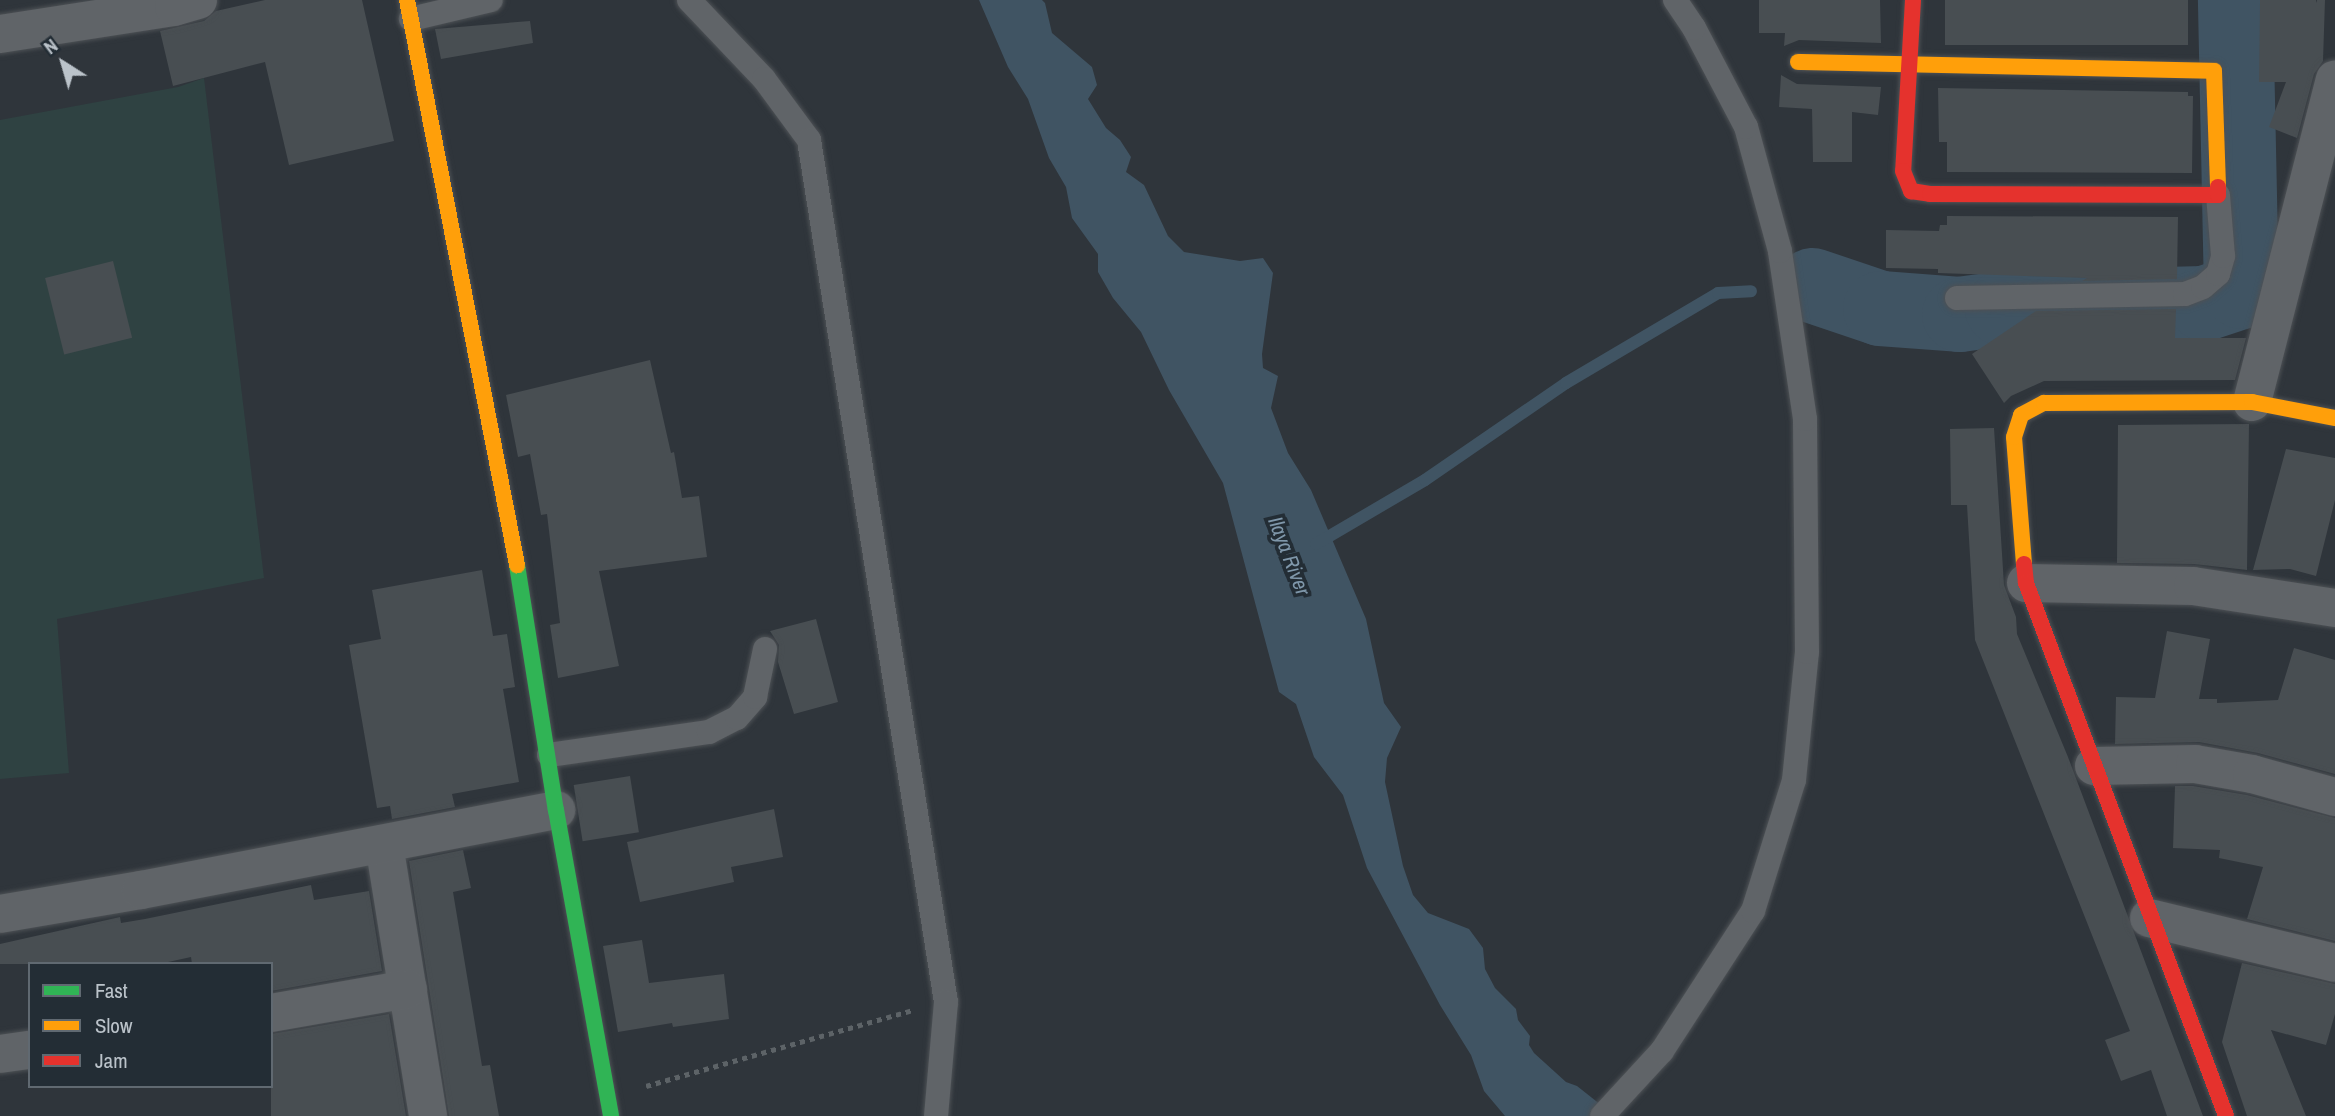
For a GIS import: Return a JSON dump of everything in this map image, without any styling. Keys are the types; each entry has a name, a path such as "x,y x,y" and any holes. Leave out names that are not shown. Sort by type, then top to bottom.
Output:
{"street":[{"path":"12,22 174,7 198,0"},
{"path":"1798,62 1911,66 2214,71 2218,195 1930,194 1911,191 1903,171 1911,66 1913,0"},
{"path":"409,9 524,603 556,810 611,1116"},
{"path":"2252,401 2335,79"},
{"path":"2226,1116 2149,918 2025,583 2014,437 2021,415 2043,403 2252,401 2335,418"},
{"path":"2025,583 2193,586 2335,608"},
{"path":"2094,766 2195,764 2252,774 2335,797"},
{"path":"0,914 556,810"},
{"path":"384,844 429,1116"},
{"path":"2149,918 2335,963"},
{"path":"273,1013 408,989"},
{"path":"0,1054 28,1050"}],"lane":[{"path":"409,9 491,0"},
{"path":"689,0 764,79 809,140 946,1002 936,1116"},
{"path":"1602,1116 1662,1051 1753,911 1794,780 1807,652 1805,419 1780,251 1746,127 1694,28 1675,0"},
{"path":"1957,298 2185,294 2203,287 2217,274 2223,256 2218,195"},
{"path":"549,755 709,732 737,718 755,697 765,649"}],"path":[{"path":"608,1098 838,1029 946,1002"}],"shaded area":[{"path":"204,78 264,578 57,619 69,773 0,779 0,120 178,87"}],"water":[{"name":"Ilaya River","path":"979,0 1042,0 1045,3 1052,33 1092,67 1097,85 1088,99 1106,128 1120,140 1131,157 1126,172 1144,185 1168,236 1184,252 1240,261 1263,258 1273,273 1262,354 1263,368 1278,376 1271,408 1288,453 1311,490 1366,619 1384,703 1401,727 1387,758 1385,782 1403,866 1413,895 1428,913 1469,929 1483,948 1485,969 1495,988 1516,1009 1518,1020 1530,1036 1529,1045 1534,1053 1566,1082 1577,1086 1615,1116 1505,1116 1484,1091 1471,1055 1440,1005 1367,868 1343,795 1314,757 1296,704 1279,692 1223,483 1169,390 1141,332 1113,298 1098,272 1098,254 1072,218 1066,187 1049,158 1028,99 1008,67"}],"building":[{"path":"265,0 362,0 394,141 289,165 265,62 173,86 160,31 204,21 216,11"},
{"path":"1759,0 1880,0 1881,43 1799,40 1784,46 1785,33 1759,33"},
{"path":"1945,0 2188,0 2188,45 1945,45"},
{"path":"2260,0 2316,0 2316,3 2317,0 2325,0 2323,61 2314,74 2297,138 2269,127 2286,82 2259,82"},
{"path":"530,21 533,43 441,59 435,29"},
{"path":"1781,75 1797,84 1881,87 1878,115 1852,112 1852,162 1813,162 1812,109 1779,107"},
{"path":"1938,88 2188,92 2188,96 2193,96 2192,173 1947,172 1947,142 1939,142"},
{"path":"1947,216 2178,217 2177,279 2082,281 2087,278 1938,273 1938,269 1886,268 1886,230 1939,231 1940,225 1947,225"},
{"path":"113,261 132,338 64,355 45,278"},
{"path":"2176,309 2175,338 2246,338 2235,380 2044,381 2011,396 2004,403 1972,354 2036,311"},
{"path":"650,360 671,453 674,452 682,498 699,496 707,557 599,571 619,666 558,678 550,625 560,623 547,514 541,515 530,454 518,457 506,395"},
{"path":"2249,424 2247,570 2194,564 2117,563 2118,425"},
{"path":"1994,428 2004,585 2016,617 2017,634 2068,757 2203,1116 2167,1116 2151,1070 2121,1081 2105,1040 2130,1031 1975,640 1967,505 1951,505 1950,429"},
{"path":"2286,449 2335,458 2335,500 2316,576 2290,569 2253,570"},
{"path":"482,570 493,636 507,634 515,687 503,689 519,782 452,794 455,807 392,819 390,806 377,808 349,645 381,639 372,590"},
{"path":"816,619 838,702 794,714 778,662 779,645 770,631"},
{"path":"2167,631 2210,639 2199,699 2217,699 2217,703 2278,700 2294,648 2335,660 2335,774 2258,753 2199,742 2115,744 2116,697 2155,698"},
{"path":"630,776 639,832 583,841 574,785"},
{"path":"2175,786 2193,786 2247,795 2335,818 2335,941 2247,919 2263,867 2219,858 2220,850 2173,848"},
{"path":"774,809 783,857 731,867 734,882 640,902 627,842"},
{"path":"463,850 471,888 453,892 482,1066 490,1065 499,1116 449,1116 409,861"},
{"path":"311,885 314,900 369,891 382,971 273,991 273,962 192,962 191,957 168,962 0,964 0,944 120,917 121,923"},
{"path":"642,940 649,983 724,974 729,1019 673,1027 672,1023 618,1032 603,946"},
{"path":"2242,963 2335,984 2335,1014 2326,1045 2271,1030 2306,1116 2247,1116 2222,1042"},
{"path":"389,1014 406,1116 271,1116 273,1034"}],"waterway":[{"path":"1812,285 1880,308 1959,314 2002,308 2204,303 2241,291 2235,0"},
{"path":"1316,544 1425,480 1566,383 1718,293 1751,291"}],"traffic: fast":[{"path":"517,565 556,810 611,1116"}],"traffic: slow":[{"path":"407,0 517,565"},
{"path":"1798,62 2214,71 2218,187"},
{"path":"2024,564 2014,437 2021,415 2044,403 2252,402 2335,418"}],"traffic: jam":[{"path":"1913,0 1903,171 1911,191 1930,194 2218,195 2218,187"},
{"path":"2024,564 2026,583 2226,1116"}]}
